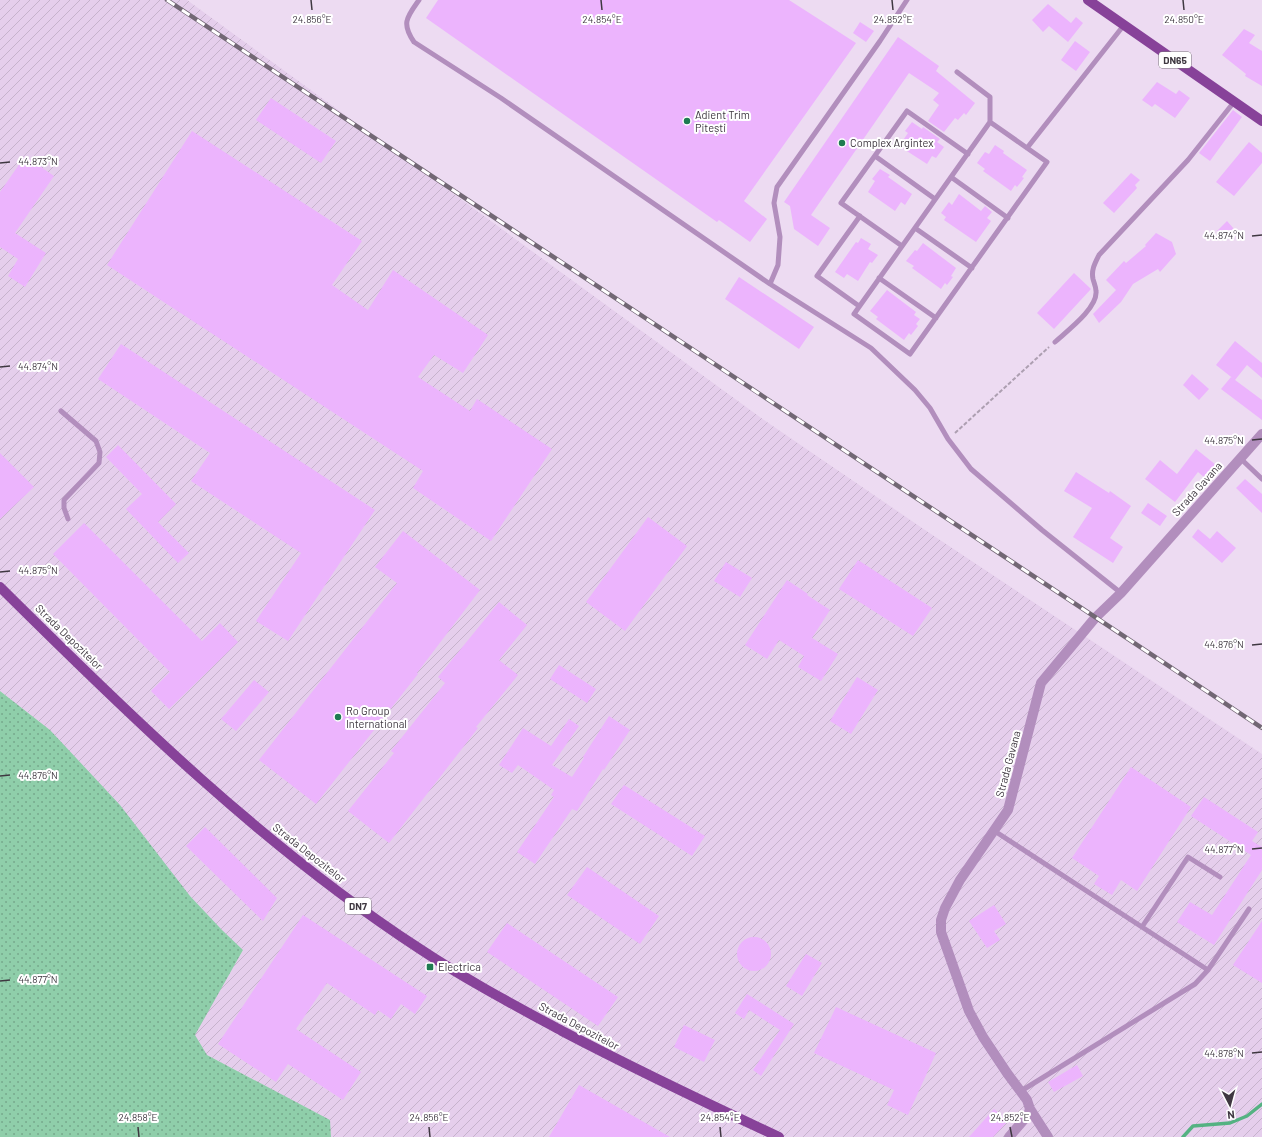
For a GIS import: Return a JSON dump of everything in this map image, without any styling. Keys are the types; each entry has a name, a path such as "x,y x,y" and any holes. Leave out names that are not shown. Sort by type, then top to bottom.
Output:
{"main road":[{"name":"DN65","path":"1088,0 1262,121"},
{"name":"Strada Depozitelor","path":"0,587 186,766 306,867 390,929 437,960 518,1007 604,1053 686,1094 779,1137"}],"street":[{"name":"Strada Gavana","path":"1048,1137 1030,1109 1027,1100 1006,1073 983,1037 969,1011 941,932 941,920 945,908 960,880 1008,810 1041,683 1095,618 1121,593 1262,434"},
{"path":"1009,1137 1028,1115 1030,1109"}],"lane":[{"path":"419,0 407,18 407,33 414,42 501,98 770,284 871,348 920,396 930,408 948,439 971,469 1042,530 1121,593"},
{"path":"770,284 778,266 780,237 774,203 777,187 876,47 906,0"},
{"path":"1027,148 1124,25"},
{"path":"957,72 990,98 990,122 854,314 910,354 1047,162 990,122"},
{"path":"1055,342 1088,310 1096,298 1093,268 1099,255 1188,160 1234,102"},
{"path":"902,246 841,203 907,111 968,154"},
{"path":"875,156 935,199"},
{"path":"951,177 1008,218"},
{"path":"859,306 817,276 860,216"},
{"path":"915,228 972,268"},
{"path":"879,278 936,318"},
{"path":"61,411 96,442 100,452 99,463 64,500 64,508 68,519"},
{"path":"1240,458 1262,479"},
{"path":"993,830 1208,970"},
{"path":"1142,927 1188,856 1220,877"},
{"path":"1021,1091 1195,984 1208,970 1249,909"}],"path":[{"path":"948,439 1055,342"}],"shaded area":[{"path":"0,0 187,0 764,420 928,532 1262,754 1262,1137 331,1137 329,1120 207,1055 194,1035 243,950 190,896 50,730 0,691"}],"green space":[{"path":"0,691 50,730 120,805 190,896 243,950 195,1035 207,1055 330,1120 331,1137 0,1137"}],"building":[{"name":"Adient Trim Pitești","path":"438,0 789,0 856,43 744,201 767,219 750,242 719,220 717,222 426,18"},
{"path":"1048,4 1071,23 1076,17 1083,23 1068,42 1049,26 1043,32 1032,20"},
{"path":"860,22 874,31 866,42 853,33"},
{"path":"1244,29 1255,35 1249,43 1262,51 1262,86 1245,76 1246,74 1222,55"},
{"name":"Complex Argintex","path":"898,37 939,66 936,71 975,103 966,115 964,113 958,120 955,118 944,132 928,121 939,105 933,100 939,93 909,73 811,215 830,228 818,246 794,229 790,206 784,202"},
{"path":"1075,41 1090,52 1076,71 1061,60"},
{"path":"1157,82 1176,94 1179,90 1190,98 1175,118 1155,104 1152,107 1142,100"},
{"path":"271,98 336,141 321,163 256,120"},
{"path":"1233,110 1242,117 1210,161 1199,153"},
{"path":"912,122 922,129 923,127 940,139 937,142 944,147 936,158 932,156 927,164 899,146 908,133 905,131"},
{"path":"192,131 362,241 332,285 368,310 393,270 488,335 463,373 434,355 418,377 470,411 477,399 552,449 491,541 413,488 423,471 107,265"},
{"path":"1249,142 1262,153 1262,163 1234,196 1216,182"},
{"path":"995,145 1004,151 1003,153 1027,170 1022,177 1024,178 1017,187 1015,185 1011,191 983,171 985,169 977,163 985,152 989,154"},
{"path":"25,156 54,176 15,233 46,253 25,287 8,276 18,259 0,247 0,192"},
{"path":"880,169 890,175 888,177 912,194 905,205 901,202 895,211 868,192 875,181 872,179"},
{"path":"1131,173 1140,180 1135,185 1137,188 1114,213 1103,203"},
{"path":"959,194 981,211 985,206 992,212 987,218 991,221 976,242 944,220 946,217 941,213 949,202 952,205"},
{"path":"1227,221 1234,229 1225,238 1217,231"},
{"path":"1156,233 1172,242 1176,254 1160,272 1158,269 1133,284 1121,302 1099,323 1093,314 1116,290 1106,280 1124,261 1126,263 1146,246 1145,245"},
{"path":"861,238 871,244 868,249 878,255 872,263 870,262 858,281 847,274 844,278 835,272 856,242 858,243"},
{"path":"923,243 956,268 951,276 953,277 947,285 945,283 941,289 912,268 914,266 906,261"},
{"path":"1074,273 1091,289 1054,329 1037,313"},
{"path":"739,277 814,327 799,349 725,299"},
{"path":"887,290 916,312 914,315 920,319 916,324 918,326 911,335 909,333 904,340 876,319 878,317 870,311"},
{"path":"1235,341 1262,363 1262,378 1247,365 1235,380 1216,365"},
{"path":"121,344 375,510 288,641 256,621 301,553 191,481 210,453 98,379"},
{"path":"1192,374 1209,389 1199,400 1183,385"},
{"path":"1231,377 1262,400 1262,420 1221,389"},
{"path":"118,445 176,504 158,522 189,553 178,563 126,509 142,494 106,457"},
{"path":"1196,449 1216,465 1205,478 1198,472 1175,502 1145,479 1160,460 1177,474"},
{"path":"0,453 34,487 0,519"},
{"path":"1076,472 1109,493 1110,491 1131,506 1110,538 1123,547 1113,563 1073,537 1092,508 1064,491"},
{"path":"1245,479 1262,494 1262,513 1236,488"},
{"path":"1148,503 1167,516 1160,526 1141,513"},
{"path":"648,517 687,546 625,631 586,602"},
{"path":"84,523 202,641 220,623 238,642 169,709 151,691 170,672 53,554"},
{"path":"1198,529 1210,539 1217,531 1236,548 1222,563 1192,537"},
{"path":"403,531 480,590 417,673 418,674 316,804 259,760 397,583 375,567"},
{"path":"858,560 932,608 913,636 839,589"},
{"path":"726,562 752,578 740,597 714,581"},
{"path":"787,580 830,610 812,638 838,654 821,681 798,667 804,656 779,640 767,659 745,645"},
{"path":"499,602 527,625 499,660 518,675 476,727 478,728 389,843 348,811 394,753 391,751 445,683 438,677"},
{"path":"559,665 596,689 587,703 550,679"},
{"path":"857,677 878,690 851,734 830,721"},
{"path":"254,680 269,692 236,731 221,719"},
{"path":"609,716 630,730 604,770 603,769 577,811 572,809 535,864 517,852 554,797 551,795 554,790 518,765 512,773 499,765 523,728 551,746 569,719 579,726 552,765 572,777"},
{"path":"1131,767 1191,807 1137,891 1121,880 1112,895 1094,884 1099,876 1072,858"},
{"path":"624,785 705,836 692,856 611,804"},
{"path":"1204,797 1258,832 1252,841 1262,847 1262,870 1214,945 1177,922 1190,902 1212,915 1251,855 1191,816"},
{"path":"205,827 277,898 263,921 186,846"},
{"path":"587,867 659,916 640,944 567,895"},
{"path":"994,905 1006,924 994,931 1000,940 987,948 969,921"},
{"path":"303,915 427,996 415,1014 401,1004 391,1019 378,1010 375,1015 327,983 296,1029 361,1072 343,1100 288,1064 276,1082 218,1044"},
{"path":"1262,921 1262,983 1233,965"},
{"path":"507,923 618,997 598,1026 487,952"},
{"path":"754,937 766,942 771,954 766,966 754,971 742,966 737,954 742,942"},
{"path":"806,954 822,963 802,996 786,986"},
{"path":"747,994 794,1024 761,1076 753,1070 780,1030 749,1010 744,1019 735,1013"},
{"path":"836,1007 936,1053 908,1115 887,1105 894,1090 814,1053"},
{"path":"684,1025 715,1040 704,1062 674,1047"},
{"path":"1077,1065 1083,1076 1054,1092 1048,1082"},
{"path":"579,1085 670,1137 549,1137"},
{"path":"994,1109 1008,1121 993,1137 969,1137"}],"waterway":[{"path":"1183,1137 1193,1126 1230,1123 1247,1116 1262,1104"}],"railway":[{"path":"167,0 1262,728"}],"place":[{"name":"Adient Trim Pitești","path":"687,121"},
{"name":"Complex Argintex","path":"842,143"},
{"name":"Ro Group International","path":"338,717"},
{"name":"Electrica","path":"430,967"}]}
